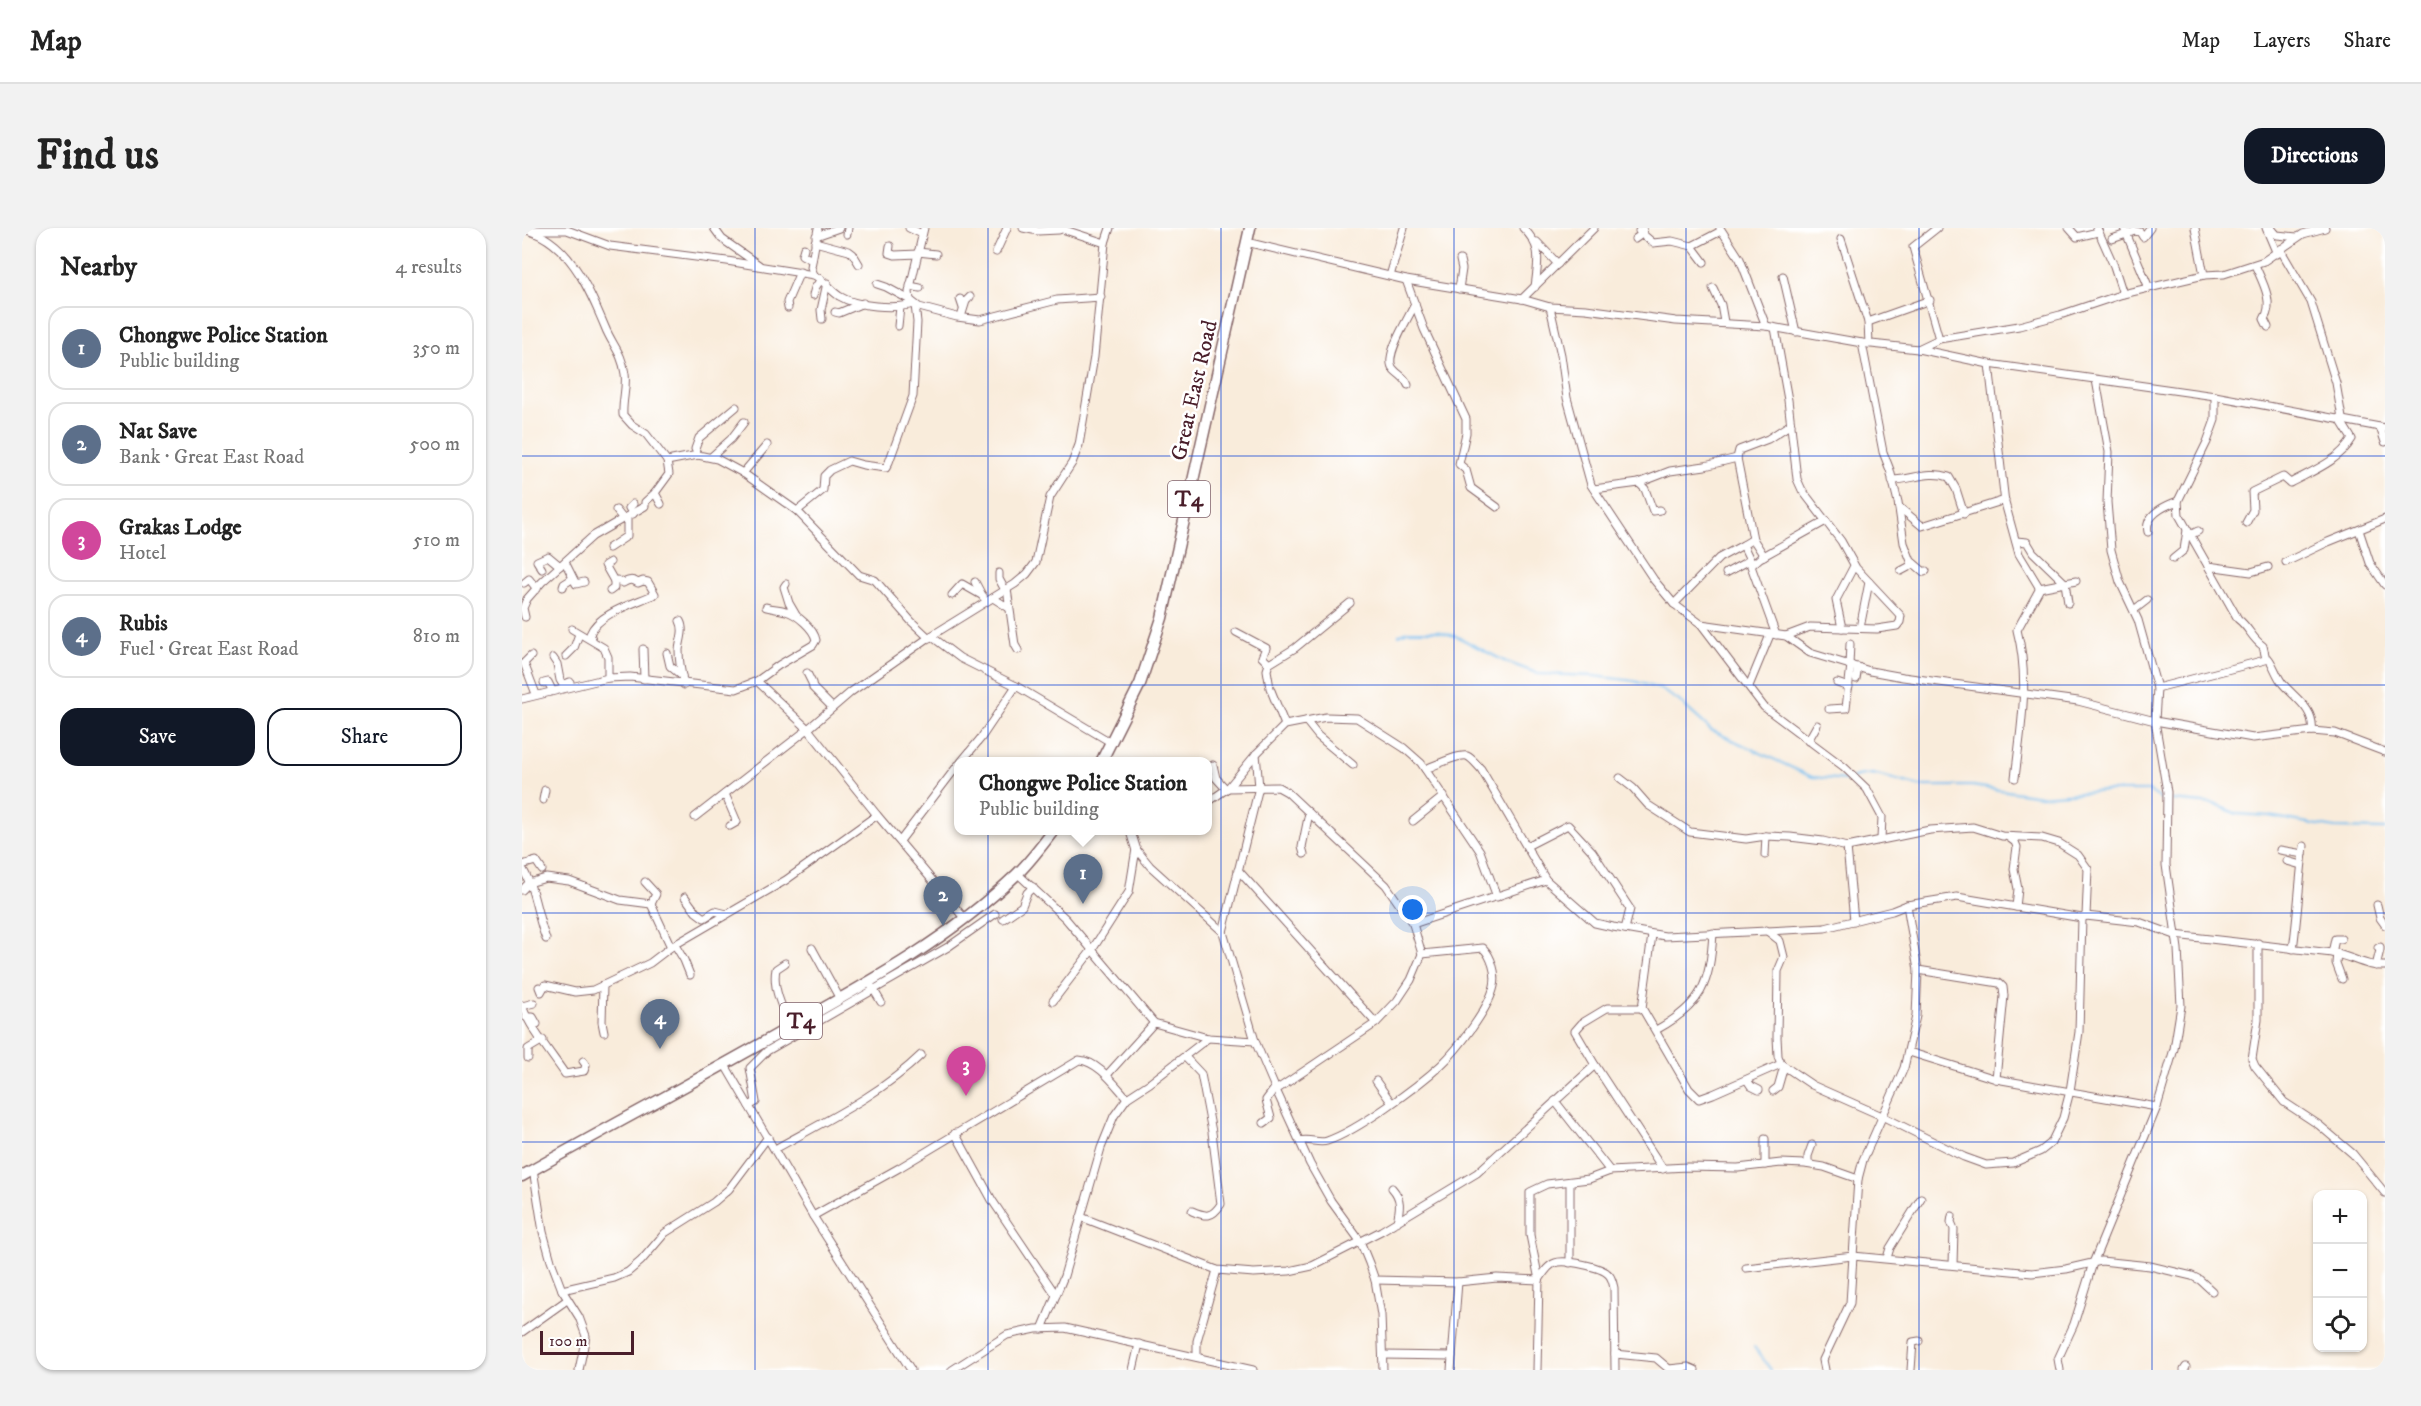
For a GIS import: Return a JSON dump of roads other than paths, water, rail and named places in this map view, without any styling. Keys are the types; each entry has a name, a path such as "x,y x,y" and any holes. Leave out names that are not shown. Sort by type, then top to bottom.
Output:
{"highway":[{"name":"Great East Road","path":"1104,757 1140,684 1162,618 1250,228"},
{"name":"T4","path":"526,1172 725,1065 840,999 872,986 986,902 1018,874 1051,835"}],"street":[{"path":"714,228 723,239 754,263 770,268"},
{"path":"815,233 839,228"},
{"path":"796,511 823,490 824,476 830,470 849,460 876,468 886,468 890,462 913,396 917,322 910,286 923,231 909,228"},
{"path":"996,252 1007,228"},
{"path":"1023,228 1038,231 1059,229 1105,243"},
{"path":"695,817 808,729 832,707 984,599 993,598 1006,590 1027,574 1036,562 1050,497 1072,463 1079,445 1094,357 1105,243 1110,228"},
{"path":"1390,276 1404,228"},
{"path":"1523,228 1558,264"},
{"path":"1522,299 1594,228"},
{"path":"1937,228 1913,247 1939,339"},
{"path":"2069,228 2077,237 2097,230 2114,266 2123,294"},
{"path":"2112,228 2114,238 2128,231 2140,232 2143,237 2150,228"},
{"path":"2195,228 2204,275"},
{"path":"2246,523 2253,510 2252,492 2283,477 2290,483 2318,470 2328,464 2352,440 2341,418 2336,384 2311,303 2278,252 2266,228"},
{"path":"2271,228 2277,235 2297,237"},
{"path":"1918,349 1939,339 2019,326 2123,294 2204,275 2224,274 2255,264 2278,252 2297,237 2325,228"},
{"path":"526,230 566,229 584,238 610,246 814,274 838,296 864,303 900,307 913,303"},
{"path":"1692,246 1720,229 1740,259 1766,326"},
{"path":"526,230 558,246 584,279 605,328 618,348 623,364 625,374 623,415 632,425 646,434 667,461 669,474"},
{"path":"1635,239 1641,231 1653,243 1672,241 1692,246 1704,262"},
{"path":"2128,231 2149,288"},
{"path":"814,274 811,267 815,233"},
{"path":"815,233 849,251 859,264"},
{"path":"1532,237 1538,249 1534,286"},
{"path":"1841,239 1868,322 1865,343 1879,435 1899,507 1904,543 1914,564 1924,572 1926,571"},
{"path":"1246,242 1406,280 1522,299 1550,307 1586,309 1676,321 1766,326 1865,343 1918,349 1989,364 2215,396 2341,418 2382,427 2385,442"},
{"path":"890,246 889,253 895,255 936,254"},
{"path":"804,248 802,255 812,260"},
{"path":"1459,289 1462,269 1460,260"},
{"path":"2255,264 2269,301 2268,314 2264,319 2268,327"},
{"path":"788,308 787,302 800,273"},
{"path":"1783,276 1796,332"},
{"path":"1406,280 1424,329 1466,419 1466,433 1459,465 1466,470 1471,488 1497,507"},
{"path":"813,295 814,288 824,281"},
{"path":"822,319 824,281"},
{"path":"877,284 913,303 980,320 1013,307 1057,300 1101,297"},
{"path":"910,286 920,288"},
{"path":"1713,288 1722,305 1724,322"},
{"path":"961,317 963,308 970,297"},
{"path":"960,299 963,308"},
{"path":"1868,322 1929,300"},
{"path":"835,312 839,313 864,303"},
{"path":"1408,385 1407,381 1392,368 1390,361 1393,347 1415,304"},
{"path":"898,326 900,307"},
{"path":"1550,307 1561,355 1567,398 1594,489 1654,580 1674,603 1701,624 1764,707 1844,767 1867,789 1882,817 1881,838"},
{"path":"1701,624 1786,636 1810,627 1890,627 1897,626 1900,622 1901,616 1854,566 1841,540 1797,479 1791,424 1774,328"},
{"path":"1989,364 2005,500 2019,554 2039,588"},
{"path":"2060,1370 2058,1359 2074,1324 2092,1263 2157,1107 2174,1049 2181,1006 2166,865 2167,792 2156,721 2157,688 2134,610 2120,582 2111,550 2107,502 2109,452 2096,380"},
{"path":"2148,532 2148,521 2158,509 2174,502 2210,435 2215,420 2215,396"},
{"path":"698,455 695,449 699,438 736,407"},
{"path":"711,457 731,439 744,422"},
{"path":"1764,556 1753,539 1737,458 1740,450 1780,433 1791,424"},
{"path":"743,473 767,445"},
{"path":"667,461 698,455 711,457 743,473 796,511 859,576 875,580 911,621 930,637 960,658 1016,686 1112,743"},
{"path":"1594,489 1639,483 1670,471 1737,458"},
{"path":"525,617 523,608 527,599 537,588 603,528 628,517 645,506 645,502 655,493 677,460"},
{"path":"1892,480 1923,474 1939,474 1949,477 1956,489 1964,514"},
{"path":"1639,483 1645,489 1653,511 1660,510"},
{"path":"655,493 661,504"},
{"path":"1899,507 1922,526 2005,500"},
{"path":"2174,502 2238,620 2245,624 2257,643 2263,646 2266,658 2272,664 2282,683 2301,699 2313,724 2312,730"},
{"path":"609,548 627,536 629,508 633,504"},
{"path":"616,510 628,517"},
{"path":"2286,562 2385,519"},
{"path":"1726,573 1764,556 1826,521"},
{"path":"2359,530 2370,563 2385,585"},
{"path":"2189,532 2199,531"},
{"path":"2173,559 2184,550 2189,532"},
{"path":"1674,603 1719,558 1753,539"},
{"path":"2016,541 2027,542 2033,552 2065,583 2068,603"},
{"path":"1743,545 1773,624 1773,635 1749,686"},
{"path":"2184,550 2199,550"},
{"path":"542,569 537,561 548,556 563,564 578,585 584,582"},
{"path":"610,562 605,565 614,581 614,588 610,591"},
{"path":"1900,570 1914,564"},
{"path":"1842,628 1836,600 1854,566"},
{"path":"2208,566 2251,572 2268,567"},
{"path":"999,573 999,579 1006,590 1018,650"},
{"path":"524,583 529,579 537,588"},
{"path":"563,587 572,579"},
{"path":"592,639 590,634 592,629 604,618 655,594 648,582 614,581"},
{"path":"2039,588 2076,581"},
{"path":"975,582 984,599"},
{"path":"1860,628 1869,582"},
{"path":"786,584 784,587 789,603 797,617"},
{"path":"952,595 962,584 984,599"},
{"path":"2015,778 2024,692 2023,650 2017,630 2039,588"},
{"path":"993,598 1009,608"},
{"path":"2134,610 2147,600"},
{"path":"1285,725 1270,688 1267,670 1269,664 1295,648 1350,603"},
{"path":"522,699 608,678 644,679 736,689 757,681 813,645 816,640 814,633 797,617 786,611 766,607"},
{"path":"680,621 683,626 679,649 684,685"},
{"path":"572,629 592,639 606,652 608,678"},
{"path":"1236,632 1266,648 1262,657 1269,664"},
{"path":"566,656 571,652 579,634"},
{"path":"1786,636 1810,653 1853,666 1903,677 2078,701 2156,721 2253,738 2312,730 2336,733 2385,752"},
{"path":"1850,644 1857,679"},
{"path":"644,649 644,679"},
{"path":"667,653 670,666 682,676"},
{"path":"531,656 524,663 536,694"},
{"path":"553,658 563,685 574,682 577,684"},
{"path":"2157,688 2266,658"},
{"path":"1829,709 1846,708 1853,666"},
{"path":"807,673 813,683 813,688 824,696 832,707"},
{"path":"757,681 808,729 965,919"},
{"path":"544,683 548,682 552,690"},
{"path":"1837,683 1849,687"},
{"path":"966,757 1016,686"},
{"path":"1212,799 1227,789 1256,754 1285,725 1326,717 1357,718 1416,757 1480,851 1497,897"},
{"path":"1305,721 1318,736 1353,765"},
{"path":"1808,741 1817,725"},
{"path":"1256,754 1259,787 1223,932 1255,1041 1310,1164 1331,1201 1360,1241 1375,1280 1381,1315 1383,1370"},
{"path":"1425,769 1467,756 1481,770 1546,880 1595,923 1652,935 1825,928 1907,905 1957,897 2016,908 2139,922 2175,935 2335,953 2347,955 2362,964 2385,966"},
{"path":"1213,765 1216,778 1227,789 1278,787 1309,813 1386,885 1413,924 1422,954 1411,980 1397,1001 1376,1023 1276,1089 1266,1100 1271,1118 1264,1123"},
{"path":"900,841 954,772"},
{"path":"1620,778 1633,788 1648,806 1690,832 1746,839 1766,836 1823,841 1847,847 1881,838 1973,827 2007,836 2042,838 2059,843 2078,855 2088,868 2079,1032 2070,1091 2063,1118 2051,1143 2013,1163 1986,1165 1964,1157 1882,1116 1812,1085 1782,1065 1778,1056 1777,1036 1778,971 1784,957 1780,941 1766,930"},
{"path":"543,800 546,790"},
{"path":"725,794 737,822 730,826"},
{"path":"1413,821 1444,796"},
{"path":"1304,854 1302,847 1309,813"},
{"path":"538,987 541,992 545,986 550,985 583,992 650,963 673,946 786,880 877,815"},
{"path":"1527,846 1568,825 1592,851 1630,909 1625,929"},
{"path":"1131,835 1136,849 1150,866 1223,932"},
{"path":"1765,855 1766,836"},
{"path":"2007,836 2015,842 2017,848 2014,870 2018,889 2016,908"},
{"path":"1847,847 1854,921"},
{"path":"1053,1001 1092,950 1129,892 1136,849"},
{"path":"2280,850 2303,850 2294,949"},
{"path":"542,870 536,861 522,867 530,882 537,917 546,939"},
{"path":"2287,861 2301,865"},
{"path":"1238,870 1376,1023"},
{"path":"1018,874 1066,919 1154,1023 1208,1038 1255,1041"},
{"path":"522,890 530,882 546,878 569,881 620,900 651,904"},
{"path":"1413,924 1546,880"},
{"path":"645,882 656,894 651,904"},
{"path":"986,902 995,914 1004,920 1022,906 1027,893 1033,887"},
{"path":"685,897 696,912 704,918 715,911 727,914"},
{"path":"651,904 673,946 684,960 690,975"},
{"path":"1825,1370 1823,1360 1850,1303 1858,1179 1863,1160 1909,1052 1916,1016 1918,969 1907,905"},
{"path":"2378,905 2380,918 2385,925"},
{"path":"749,1106 756,1102 750,1068 767,1051 872,986 948,946 995,914"},
{"path":"1656,1030 1677,1018 1691,1006 1702,990 1711,959 1713,933"},
{"path":"1652,935 1642,1008 1689,1089 1699,1099 1782,1065"},
{"path":"2341,939 2335,939 2335,953 2342,979"},
{"path":"2258,944 2258,1020 2252,1059 2255,1066 2284,1102 2319,1125 2353,1154 2385,1193"},
{"path":"2376,966 2380,947 2378,948"},
{"path":"812,948 840,999"},
{"path":"1300,1141 1325,1142 1353,1128 1391,1102 1442,1064 1485,1007 1494,986 1489,954 1483,948 1422,954"},
{"path":"785,963 776,969 774,977 791,1027"},
{"path":"1918,969 1999,983 2003,987 1996,1079"},
{"path":"603,985 604,1032"},
{"path":"872,986 881,1002"},
{"path":"534,1004 522,1006 525,1019 543,1040 565,1074 584,1071 586,1065 583,1061"},
{"path":"1642,1008 1607,1008 1576,1028 1577,1036 1663,1169"},
{"path":"525,1019 533,1017 537,1024"},
{"path":"1107,1075 1154,1023"},
{"path":"537,1033 546,1029"},
{"path":"1042,1329 1064,1276 1101,1148 1114,1116 1127,1098 1208,1038"},
{"path":"528,1058 528,1049 543,1040"},
{"path":"1909,1052 1996,1079 2157,1107"},
{"path":"775,1149 856,1103 906,1070 921,1054"},
{"path":"1185,1057 1201,1074 1212,1132 1221,1204 1216,1213 1210,1216 1203,1216 1192,1211"},
{"path":"813,1216 899,1168 1079,1060 1089,1062 1107,1075 1127,1098"},
{"path":"725,1065 813,1216 911,1370"},
{"path":"1081,1217 1217,1270 1254,1273 1289,1271 1312,1266 1397,1222 1477,1173 1595,1065"},
{"path":"1773,1091 1778,1087 1782,1065"},
{"path":"1747,1080 1751,1086 1759,1090"},
{"path":"1376,1081 1391,1102"},
{"path":"1555,1101 1610,1171"},
{"path":"955,1133 992,1200 1056,1295"},
{"path":"562,1290 614,1278 628,1272 641,1261 665,1233 714,1203 729,1189 768,1137"},
{"path":"1765,1139 1765,1165"},
{"path":"1808,1164 1812,1144"},
{"path":"1537,1370 1539,1280 1530,1235 1530,1192 1547,1184 1570,1182 1610,1171 1808,1164 1858,1179"},
{"path":"526,1172 551,1262 562,1290 579,1317 586,1336 579,1370"},
{"path":"1570,1182 1570,1263"},
{"path":"1392,1188 1400,1199 1397,1222"},
{"path":"1887,1258 1890,1248 1921,1197"},
{"path":"1952,1216 1953,1265"},
{"path":"1746,1268 1853,1256 2032,1273 2066,1269 2101,1261 2192,1275 2212,1291"},
{"path":"1539,1280 1552,1263 1570,1263 1603,1270 1611,1276 1614,1288 1615,1370"},
{"path":"1197,1357 1197,1341 1217,1270"},
{"path":"1375,1280 1458,1282 1497,1278 1539,1280"},
{"path":"1451,1370 1458,1282"},
{"path":"522,1332 567,1300"},
{"path":"952,1370 1006,1335 1065,1328 1197,1357 1223,1367 1253,1370"},
{"path":"1911,1370 1913,1342 1918,1341"},
{"path":"1133,1370 1139,1344"},
{"path":"1383,1354 1452,1356"},
{"path":"1615,1354 1656,1358 1669,1368 1688,1367 1695,1370"}],"waterway":[{"path":"1399,635 1407,631 1437,631 1458,637 1504,661 1539,674 1594,676 1634,681 1660,689 1678,700 1711,730 1812,777 1848,780 1873,774 1920,786 1972,786 2041,796 2106,791 2149,791 2161,799"},
{"path":"2171,800 2214,804 2237,814 2269,816 2335,828 2385,829"},
{"path":"1754,1347 1771,1370"}],"place":[{"name":"Chongwe Police Station","path":"1083,904"},
{"name":"Nat Save","path":"943,926"},
{"name":"Rubis","path":"660,1049"},
{"name":"Grakas Lodge","path":"966,1096"}]}
